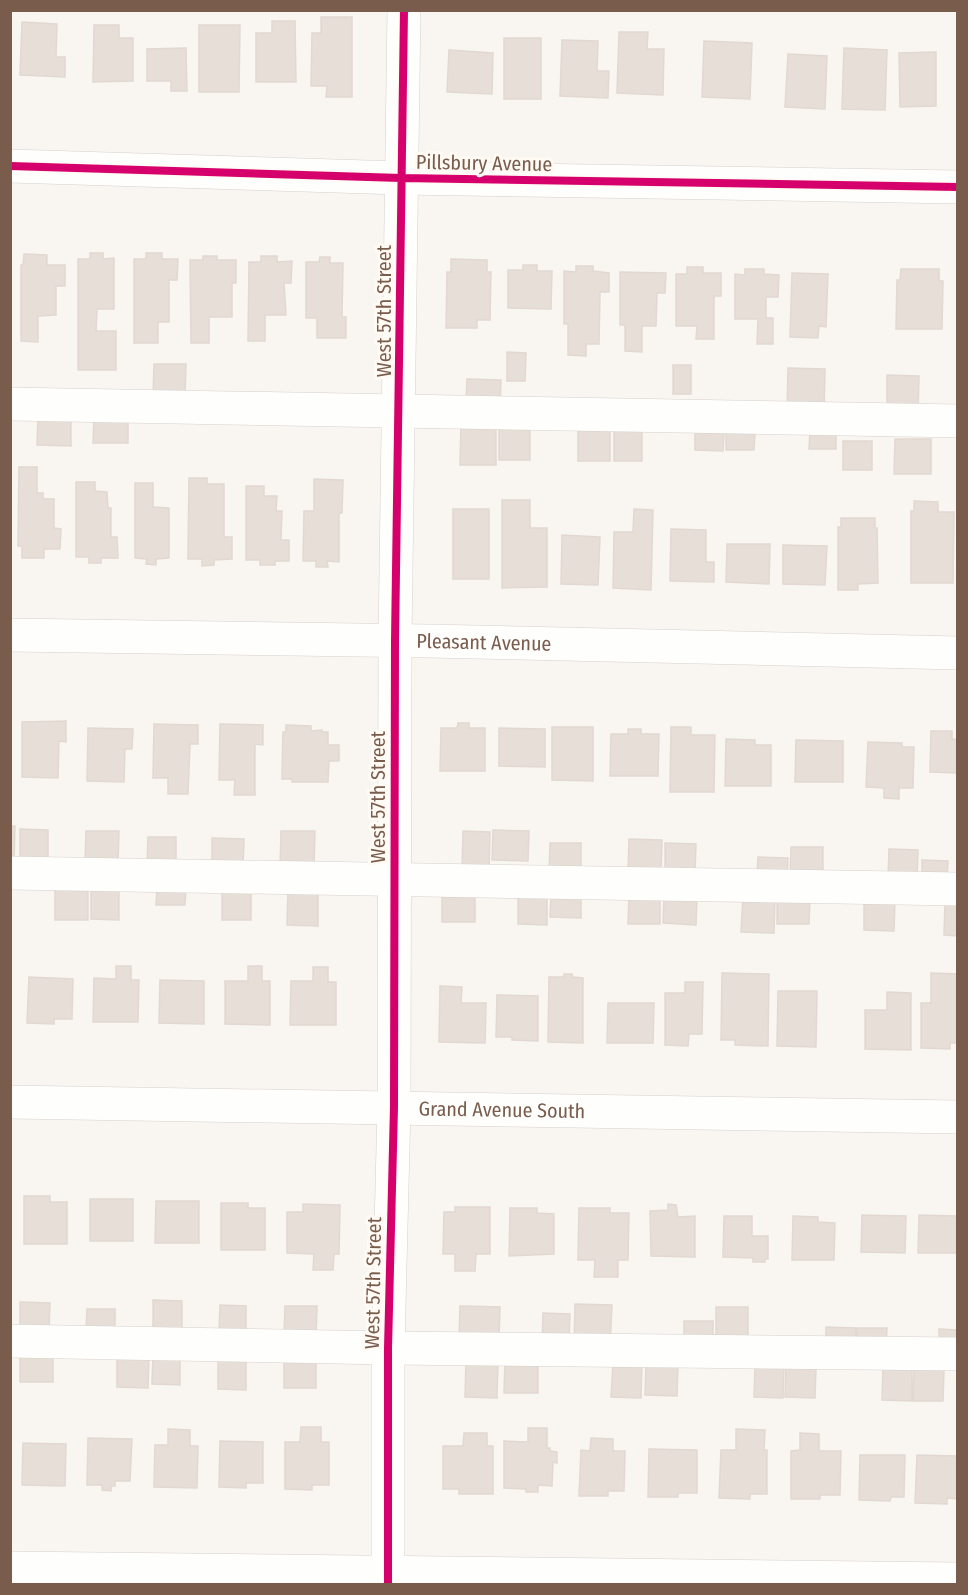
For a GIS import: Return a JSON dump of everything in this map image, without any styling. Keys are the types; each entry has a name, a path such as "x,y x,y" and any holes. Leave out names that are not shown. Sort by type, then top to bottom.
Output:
{"street":[{"name":"West 57th Street","path":"388,1578 395,641 404,10"},
{"name":"Pillsbury Avenue","path":"10,166 402,178 957,187"},
{"path":"10,404 957,421"},
{"name":"Pleasant Avenue","path":"10,635 957,653"},
{"path":"10,873 957,889"},
{"name":"Grand Avenue South","path":"10,1102 957,1117"},
{"path":"10,1341 388,1348 957,1354"},
{"path":"10,1568 388,1578 957,1579"}],"building":[{"path":"321,17 352,17 352,97 326,97 327,86 311,86 312,33 321,33"},
{"path":"272,21 295,21 296,82 256,82 256,33 272,33"},
{"path":"22,22 57,24 56,57 65,57 65,77 20,75"},
{"path":"94,25 119,25 119,38 133,38 133,81 93,82"},
{"path":"199,25 240,25 239,92 199,92"},
{"path":"619,32 648,32 647,49 664,49 663,95 617,93"},
{"path":"504,38 541,38 541,99 504,99"},
{"path":"562,40 598,41 597,71 609,71 608,98 560,96"},
{"path":"704,41 752,43 750,99 702,97"},
{"path":"186,48 187,91 171,91 171,81 147,81 147,49"},
{"path":"844,48 887,50 885,110 842,109"},
{"path":"449,50 493,53 492,94 447,92"},
{"path":"936,52 936,106 900,107 899,53"},
{"path":"788,54 827,56 825,109 785,107"},
{"path":"90,253 103,253 103,259 114,258 114,309 97,309 96,331 116,331 116,370 78,370 78,259 90,259"},
{"path":"146,253 162,253 162,259 178,259 177,280 169,280 169,322 158,322 158,343 134,343 134,259 146,259"},
{"path":"24,254 47,255 47,265 65,265 65,286 56,286 56,315 38,316 38,342 21,341 21,265 23,265"},
{"path":"203,256 217,256 217,260 236,260 236,283 232,283 232,317 209,317 209,343 191,343 190,260 203,260"},
{"path":"261,256 277,256 277,262 292,261 291,283 284,283 286,315 265,315 265,341 248,341 249,262 261,262"},
{"path":"320,257 330,257 330,263 343,263 342,317 346,317 346,338 317,338 317,318 306,318 306,262 319,262"},
{"path":"451,259 487,260 487,272 491,272 490,320 477,320 477,328 446,328 447,272 451,272"},
{"path":"523,265 537,265 537,271 552,271 551,309 508,308 508,270 523,270"},
{"path":"576,266 593,266 593,271 609,273 609,292 600,292 599,344 586,344 586,356 568,355 568,324 564,324 564,271 576,272"},
{"path":"687,267 703,267 703,273 721,273 721,296 714,296 714,339 696,339 697,326 676,326 676,274 687,274"},
{"path":"745,269 764,269 764,274 779,275 778,297 766,297 766,318 773,318 773,344 757,344 758,319 735,319 735,274 745,275"},
{"path":"901,269 939,269 939,281 943,281 942,329 896,329 897,280 900,280"},
{"path":"620,272 666,273 665,293 657,293 656,326 642,326 642,352 625,351 625,325 620,325"},
{"path":"792,273 828,274 826,327 819,326 818,338 790,337"},
{"path":"507,352 526,353 525,381 507,381"},
{"path":"154,364 186,364 185,399 153,398"},
{"path":"673,365 691,365 691,394 673,394"},
{"path":"788,368 825,369 824,412 787,410"},
{"path":"887,375 919,376 918,413 887,412"},
{"path":"467,379 501,380 500,406 466,405"},
{"path":"38,416 71,417 71,446 37,445"},
{"path":"94,417 128,417 128,443 93,443"},
{"path":"461,424 496,425 496,465 460,465"},
{"path":"499,425 530,426 530,460 499,460"},
{"path":"578,427 610,427 610,461 578,461"},
{"path":"614,427 642,427 642,461 614,461"},
{"path":"810,431 836,431 836,449 809,449"},
{"path":"695,432 724,433 723,451 695,450"},
{"path":"726,432 755,432 754,450 726,450"},
{"path":"895,439 931,439 931,474 894,474"},
{"path":"843,441 872,441 872,470 843,470"},
{"path":"19,467 37,467 37,493 43,493 43,499 54,499 54,528 61,529 60,549 44,549 44,558 22,558 22,546 18,546"},
{"path":"189,478 207,478 207,484 224,484 224,537 232,537 232,559 214,560 214,565 202,566 202,559 188,559"},
{"path":"314,479 343,480 342,513 339,513 339,562 327,561 328,567 316,567 316,561 303,561 304,511 314,511"},
{"path":"76,482 95,482 95,491 107,492 108,508 111,508 111,537 117,537 118,558 101,558 101,563 89,563 89,557 76,557"},
{"path":"135,483 153,483 153,507 169,508 169,558 156,559 156,565 146,564 147,559 135,558"},
{"path":"246,486 264,486 264,496 277,496 276,511 282,511 281,540 289,540 289,561 275,561 275,565 260,565 260,560 246,560"},
{"path":"502,500 530,500 530,528 547,528 547,587 502,588"},
{"path":"914,501 938,502 938,512 954,512 953,583 911,583 911,511 914,511"},
{"path":"453,509 489,509 489,579 453,579"},
{"path":"634,509 653,510 651,590 613,588 614,532 633,532"},
{"path":"841,518 875,518 878,583 858,584 858,590 838,590 838,527 841,527"},
{"path":"671,529 706,530 706,562 714,562 714,582 670,581"},
{"path":"562,535 600,537 598,585 561,584"},
{"path":"727,544 770,544 769,584 726,582"},
{"path":"783,545 827,546 825,585 783,584"},
{"path":"66,721 66,742 59,741 58,778 22,777 22,722"},
{"path":"458,723 469,723 469,728 485,728 485,771 440,771 441,728 457,728"},
{"path":"154,724 198,725 198,744 190,744 188,794 168,794 168,778 153,778"},
{"path":"220,724 263,725 263,745 255,744 255,795 234,795 235,780 219,780"},
{"path":"286,725 311,726 311,731 328,732 328,745 339,745 339,761 329,761 328,782 292,782 292,779 282,779 283,732 286,732"},
{"path":"552,727 593,727 593,781 552,780"},
{"path":"671,727 691,727 691,735 715,735 714,792 670,792"},
{"path":"88,728 133,729 132,749 125,749 124,782 87,781"},
{"path":"499,728 545,729 545,767 499,766"},
{"path":"628,729 641,729 641,734 659,734 658,776 610,776 611,734 628,734"},
{"path":"931,731 952,731 952,739 958,740 958,773 930,772"},
{"path":"726,739 755,740 755,745 771,745 771,786 725,786"},
{"path":"796,740 843,741 843,782 795,782"},
{"path":"868,742 902,743 902,747 914,747 913,788 899,788 899,799 884,798 884,788 866,787"},
{"path":"10,826 15,826 14,864 10,864"},
{"path":"20,829 48,830 48,861 20,861"},
{"path":"493,830 529,831 528,861 492,860"},
{"path":"86,831 119,831 118,863 85,863"},
{"path":"281,831 315,831 314,867 280,867"},
{"path":"463,831 490,832 489,871 462,870"},
{"path":"148,837 176,837 176,864 147,864"},
{"path":"212,838 244,839 243,866 212,865"},
{"path":"629,839 662,840 661,876 628,875"},
{"path":"550,843 581,843 581,874 549,874"},
{"path":"665,843 696,844 695,872 665,872"},
{"path":"791,847 823,847 823,878 790,877"},
{"path":"889,849 918,850 917,879 888,878"},
{"path":"758,857 788,858 787,876 757,876"},
{"path":"922,860 948,861 947,878 922,877"},
{"path":"55,885 88,885 88,920 55,920"},
{"path":"91,885 119,885 119,920 91,919"},
{"path":"157,887 186,887 185,905 156,905"},
{"path":"222,888 251,888 251,920 222,920"},
{"path":"288,888 318,889 318,926 287,925"},
{"path":"518,894 547,894 547,925 518,924"},
{"path":"551,895 581,896 581,918 550,917"},
{"path":"629,895 660,896 660,924 628,924"},
{"path":"664,896 697,898 696,925 663,923"},
{"path":"442,897 475,897 475,922 442,922"},
{"path":"743,897 775,898 774,933 741,932"},
{"path":"777,897 810,897 809,924 777,924"},
{"path":"864,900 895,900 894,931 864,930"},
{"path":"945,902 958,903 958,936 944,935"},
{"path":"116,966 131,966 131,980 139,980 138,1022 93,1022 94,978 116,979"},
{"path":"248,966 262,966 262,981 270,981 270,1025 225,1024 225,981 248,981"},
{"path":"313,967 328,967 328,982 336,982 336,1025 290,1025 291,981 313,981"},
{"path":"722,973 769,974 768,1046 735,1045 735,1040 721,1040"},
{"path":"931,973 958,974 958,1043 950,1043 950,1049 921,1048 921,1003 931,1003"},
{"path":"564,974 583,978 583,1043 548,1042 549,977 564,977"},
{"path":"29,977 73,979 72,1019 54,1019 54,1024 27,1023"},
{"path":"160,980 204,981 204,1024 159,1023"},
{"path":"685,982 703,982 702,1034 689,1034 688,1046 665,1045 665,993 685,993"},
{"path":"440,986 462,987 461,1003 486,1003 485,1043 439,1042"},
{"path":"778,991 817,991 816,1047 777,1046"},
{"path":"887,992 911,993 911,1050 865,1049 865,1010 887,1010"},
{"path":"497,995 538,996 538,1041 496,1037"},
{"path":"608,1003 654,1003 653,1043 607,1043"},
{"path":"24,1196 50,1196 50,1202 67,1202 67,1244 24,1244"},
{"path":"90,1199 133,1199 133,1241 90,1241"},
{"path":"156,1201 199,1201 199,1243 155,1243"},
{"path":"221,1203 248,1203 248,1208 265,1208 265,1250 221,1250"},
{"path":"303,1204 340,1205 339,1254 334,1254 333,1270 313,1270 314,1254 287,1253 287,1212 303,1212"},
{"path":"668,1204 676,1205 678,1217 695,1216 695,1257 651,1256 650,1211 668,1210"},
{"path":"455,1207 490,1207 490,1254 476,1254 475,1271 455,1271 455,1254 443,1254 444,1212 455,1212"},
{"path":"510,1208 537,1208 537,1213 554,1214 554,1254 509,1256"},
{"path":"579,1208 610,1208 610,1213 629,1213 628,1260 618,1260 618,1277 594,1277 595,1260 578,1260"},
{"path":"862,1215 906,1216 905,1253 861,1252"},
{"path":"919,1215 958,1216 958,1253 918,1253"},
{"path":"724,1216 752,1216 752,1236 768,1236 768,1259 765,1259 765,1262 753,1262 753,1258 723,1257"},
{"path":"793,1216 818,1217 818,1222 835,1223 834,1260 792,1260"},
{"path":"153,1300 182,1301 182,1332 153,1331"},
{"path":"20,1302 50,1303 49,1330 20,1329"},
{"path":"575,1304 612,1305 610,1345 574,1344"},
{"path":"220,1305 246,1306 246,1335 219,1334"},
{"path":"285,1306 317,1306 316,1336 284,1335"},
{"path":"460,1306 500,1307 499,1340 459,1339"},
{"path":"716,1307 748,1307 748,1347 716,1347"},
{"path":"87,1309 115,1309 115,1332 86,1330"},
{"path":"543,1313 570,1314 569,1342 542,1342"},
{"path":"684,1321 713,1321 713,1341 684,1341"},
{"path":"826,1327 856,1328 855,1347 826,1347"},
{"path":"857,1328 887,1328 886,1347 857,1347"},
{"path":"939,1329 958,1330 958,1348 939,1348"},
{"path":"20,1353 53,1353 53,1382 20,1382"},
{"path":"117,1354 149,1355 148,1388 117,1387"},
{"path":"153,1356 180,1356 180,1385 152,1384"},
{"path":"218,1358 246,1358 246,1390 218,1389"},
{"path":"284,1358 316,1359 316,1388 284,1388"},
{"path":"466,1360 498,1361 497,1398 465,1397"},
{"path":"505,1361 538,1362 538,1393 504,1393"},
{"path":"613,1363 642,1363 641,1398 611,1397"},
{"path":"646,1363 678,1364 677,1396 645,1395"},
{"path":"755,1366 784,1366 783,1398 754,1397"},
{"path":"786,1366 816,1367 815,1398 785,1397"},
{"path":"883,1368 912,1369 912,1401 882,1400"},
{"path":"914,1369 944,1370 943,1401 913,1401"},
{"path":"301,1427 321,1427 321,1442 329,1442 329,1485 312,1485 312,1490 285,1489 285,1442 300,1442"},
{"path":"528,1428 547,1428 547,1448 557,1452 557,1463 553,1462 552,1486 538,1485 538,1492 504,1488 504,1441 528,1442"},
{"path":"168,1429 190,1430 190,1446 198,1446 197,1488 154,1487 155,1445 168,1445"},
{"path":"736,1429 765,1430 767,1494 750,1494 750,1499 719,1498 721,1450 736,1450"},
{"path":"464,1433 487,1433 487,1446 493,1446 493,1494 459,1494 459,1489 443,1489 443,1446 463,1446"},
{"path":"800,1433 819,1434 819,1451 841,1451 840,1495 820,1495 820,1499 791,1499 791,1451 800,1450"},
{"path":"88,1438 132,1439 130,1481 115,1481 115,1486 111,1486 111,1491 102,1490 102,1485 87,1485"},
{"path":"591,1438 613,1439 613,1451 625,1451 624,1491 608,1491 608,1496 579,1496 581,1450 590,1451"},
{"path":"220,1441 263,1442 263,1483 246,1483 246,1488 219,1487"},
{"path":"23,1443 66,1444 65,1486 22,1485"},
{"path":"649,1449 697,1450 697,1493 678,1493 678,1497 648,1497"},
{"path":"860,1455 905,1455 904,1497 891,1497 890,1501 859,1500"},
{"path":"917,1455 958,1456 958,1499 947,1498 947,1504 915,1503"}],"cycle path":[{"path":"388,1584 388,1348 394,1107 395,641 404,10"},
{"path":"10,166 401,178 958,187"}]}
